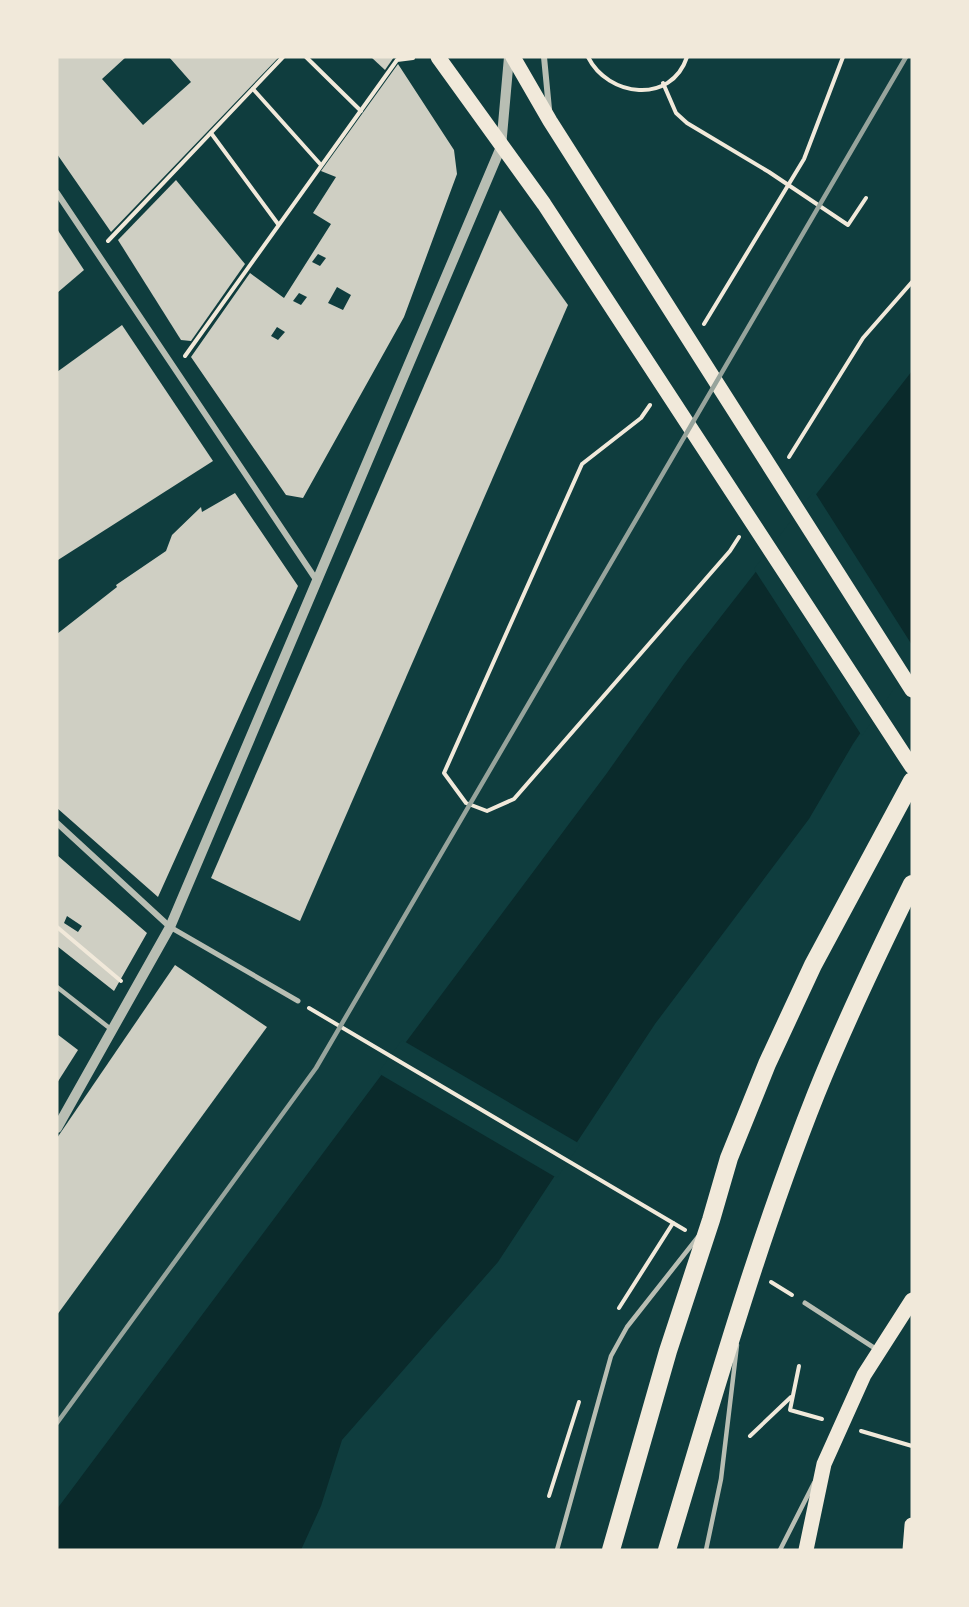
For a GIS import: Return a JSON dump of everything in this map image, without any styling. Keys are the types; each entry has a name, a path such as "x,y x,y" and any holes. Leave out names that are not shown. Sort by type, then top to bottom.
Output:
{"highway":[{"path":"611,1550 668,1351 729,1158 771,1054 818,955 912,781"},
{"path":"667,1550 741,1309 816,1094 864,981 912,884"}],"main road":[{"path":"438,57 544,204 912,767"},
{"path":"511,57 912,690"},
{"path":"806,1550 824,1464 864,1375 912,1300"},
{"path":"910,1550 912,1525"}],"street":[{"path":"57,1128 170,927 501,147 511,57"},
{"path":"544,57 550,121"},
{"path":"57,193 317,581"},
{"path":"57,823 170,927 298,1001"},
{"path":"805,1303 880,1351"}],"lane":[{"path":"57,987 112,1030"},
{"path":"557,1550 611,1356 627,1327 711,1220"},
{"path":"706,1550 721,1479 741,1309"},
{"path":"780,1550 824,1464"}],"path":[{"path":"97,253 283,57"},
{"path":"306,57 361,111"},
{"path":"588,57 594,69 607,81 623,89 641,91 674,77 687,57"},
{"path":"699,332 804,159 843,57"},
{"path":"175,367 397,60 413,58"},
{"path":"663,83 675,113 849,225 866,198"},
{"path":"253,89 321,165"},
{"path":"211,133 278,224"},
{"path":"786,462 863,338 912,282"},
{"path":"654,398 641,418 582,465 444,773 466,803 487,811 514,799 730,551 742,532"},
{"path":"57,927 133,992"},
{"path":"298,1001 694,1236"},
{"path":"663,1239 674,1223"},
{"path":"765,1278 805,1303"},
{"path":"790,1410 799,1366"},
{"path":"750,1437 791,1397"}],"water":[{"path":"912,371 912,656 853,744 809,819 655,1024 498,1262 342,1440 321,1506 301,1550 57,1550 57,1509 607,773 684,664"}],"pier":[{"path":"814,491 912,645 912,662 862,736 754,569"},
{"path":"402,1040 580,1144 557,1178 378,1073"}],"building":[{"path":"57,57 126,57 102,79 143,125 191,82 169,57 279,57 111,232 57,154"},
{"path":"371,57 394,57 385,70"},
{"path":"398,64 454,150 457,174 404,317 303,498 286,495 191,357 250,273 284,298 331,224 313,213 336,177 321,171","holes":["318,254 326,258 320,266 312,262","337,287 351,295 343,310 328,303","299,293 307,297 301,305 293,301","277,327 285,332 278,340 271,336"]},
{"path":"176,180 245,264 191,341 181,340 118,240"},
{"path":"500,210 568,305 300,921 211,878"},
{"path":"57,229 84,270 57,293"},
{"path":"122,325 213,461 58,560 57,372"},
{"path":"235,493 298,586 158,897 57,808 57,634 117,587 116,585 166,551 172,535 201,507 202,512"},
{"path":"57,855 147,933 114,991 57,946","holes":["67,916 82,926 78,932 64,923"]},
{"path":"175,965 267,1027 57,1315 57,1138"},
{"path":"57,1034 78,1050 57,1083"}],"railway":[{"path":"57,1423 316,1068 906,57"}]}
